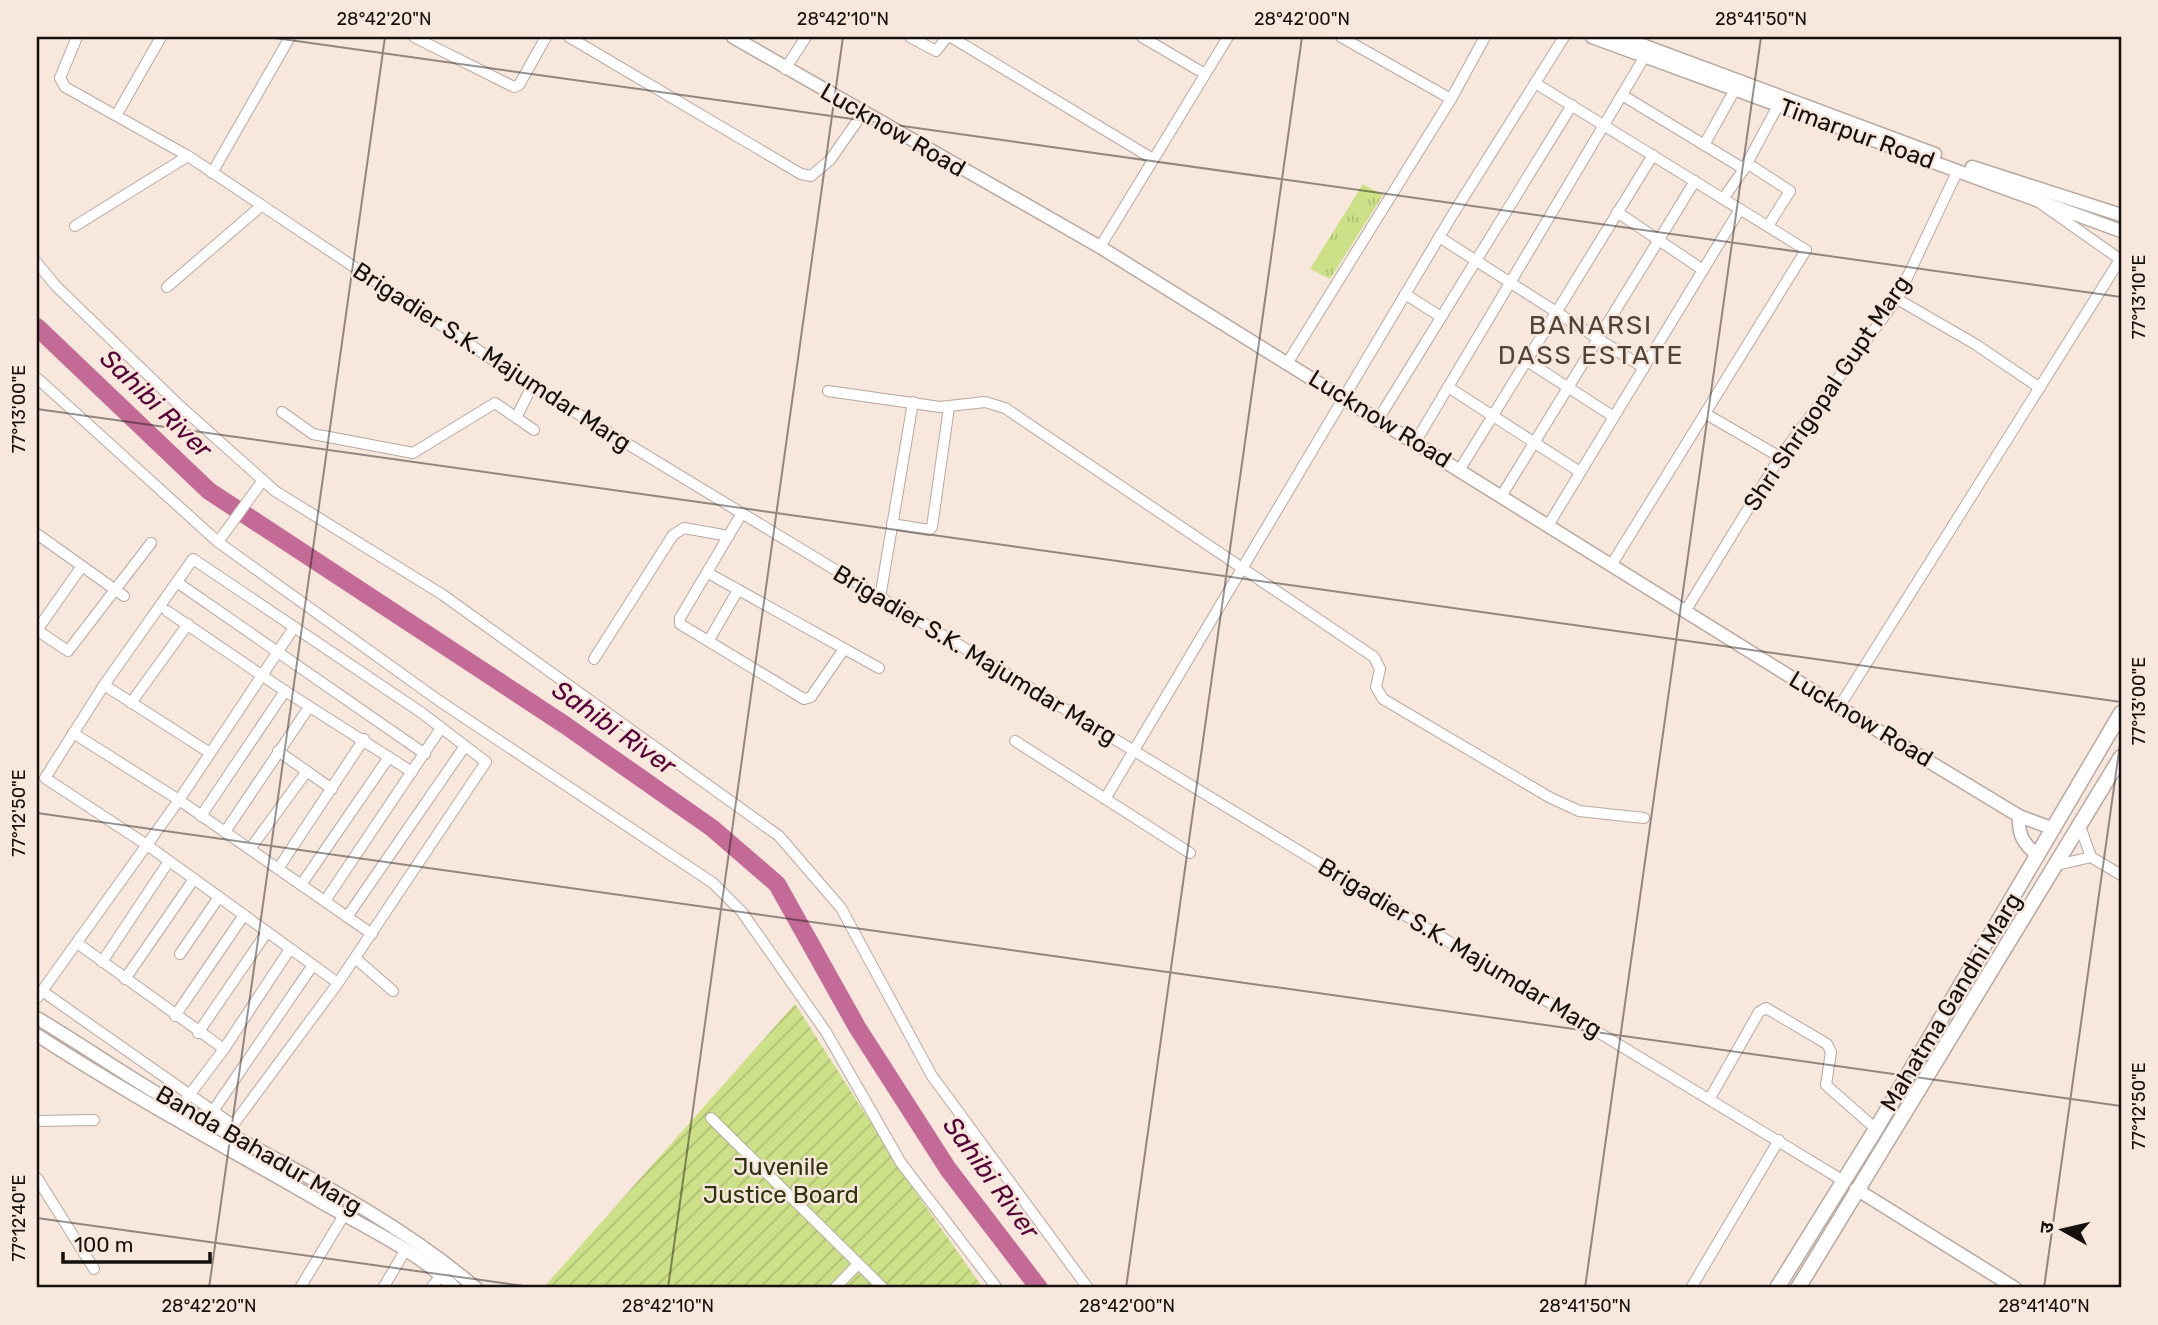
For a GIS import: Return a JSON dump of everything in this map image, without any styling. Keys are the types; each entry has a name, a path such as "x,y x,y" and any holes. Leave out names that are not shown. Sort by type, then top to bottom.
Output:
{"main road":[{"name":"Mahatma Gandhi Marg","path":"1777,1288 1876,1129 2121,713"},
{"name":"Mahatma Gandhi Marg","path":"1798,1288 2121,757"},
{"path":"1952,1000 1968,1010"}],"street":[{"name":"Brigadier S.K. Majumdar Marg","path":"77,37 61,82 188,156 260,207 533,386 1842,1180"},
{"path":"117,114 162,37"},
{"path":"212,173 290,37"},
{"path":"414,37 514,87 519,85 546,37"},
{"path":"569,37 801,174 811,176 830,159 863,113"},
{"name":"Lucknow Road","path":"733,37 1100,247 1416,441 1839,707 2019,816 2054,829"},
{"path":"785,69 806,37"},
{"path":"910,37 936,51 949,37 1153,159"},
{"path":"1142,37 1205,74"},
{"path":"1100,247 1228,37"},
{"path":"1341,37 1451,99"},
{"path":"1288,362 1451,99 1485,37"},
{"path":"1105,799 1343,396 1564,37"},
{"name":"Timarpur Road","path":"1592,37 1647,52 2041,196 2121,231"},
{"name":"Timarpur Road","path":"1621,37 1647,52"},
{"path":"1416,441 1647,52"},
{"path":"1535,83 1805,247 1805,254 1612,565"},
{"path":"1704,145 1738,85"},
{"path":"1622,95 1704,145 1790,191 1768,226"},
{"path":"1723,199 1746,166 1780,101"},
{"path":"1378,418 1572,105"},
{"path":"1460,469 1653,155"},
{"path":"75,226 188,156"},
{"name":"Shri Shrigopal Gupt Marg","path":"1686,610 1780,457 1897,299 1960,167"},
{"path":"1502,495 1695,181"},
{"path":"1839,707 2121,259 2074,230 2041,196"},
{"name":"Timarpur Road","path":"2041,196 2121,215"},
{"path":"167,287 260,207"},
{"path":"1549,524 1740,209"},
{"path":"1617,212 1703,270"},
{"path":"1439,237 1555,314 1644,368"},
{"path":"37,263 56,286 180,406 275,491 443,595 779,836 841,908 932,1076 1088,1288"},
{"path":"1405,294 1441,317"},
{"path":"1897,299 1975,344 2040,388"},
{"path":"1527,361 1614,417"},
{"path":"37,378 220,538 438,700 713,883 726,895 742,912 826,1032 901,1163 997,1288"},
{"path":"517,416 533,386"},
{"path":"1448,387 1580,472"},
{"path":"828,391 949,407 985,402 1005,408 1374,657 1380,669 1376,687 1383,699 1549,797 1579,811 1644,818"},
{"path":"880,598 913,402"},
{"path":"282,412 313,434 413,453 495,403 534,430"},
{"path":"892,524 931,530 949,407"},
{"path":"1706,414 1780,457"},
{"path":"220,538 263,480"},
{"path":"741,513 680,618 683,628 709,640 808,699 844,649"},
{"path":"594,659 673,535 684,528 729,536"},
{"path":"37,534 120,593"},
{"path":"82,566 38,630 68,651 120,593 151,543"},
{"path":"293,629 179,800 147,845 77,943 39,994 213,1111 228,1134 338,983 486,765 442,728 193,559 104,685 45,778 147,845 338,983"},
{"path":"708,573 879,668"},
{"path":"181,585 425,754"},
{"path":"709,640 738,590"},
{"path":"167,611 309,707 364,739 412,772"},
{"path":"131,703 188,624"},
{"path":"104,685 210,752"},
{"path":"201,816 285,691"},
{"path":"225,832 309,707"},
{"path":"325,901 442,728"},
{"path":"73,733 179,800 372,934"},
{"path":"278,869 364,739"},
{"path":"1015,741 1190,853"},
{"path":"347,917 465,746"},
{"path":"278,751 332,789"},
{"path":"301,885 389,757"},
{"path":"250,849 307,771"},
{"path":"2019,816 2018,832 2025,845 2038,856"},
{"path":"2080,826 2091,857 2121,875"},
{"path":"2057,865 2091,857"},
{"path":"102,962 169,861"},
{"path":"125,979 194,878"},
{"path":"180,954 219,897"},
{"path":"175,1016 244,915"},
{"path":"198,1032 267,932"},
{"path":"77,943 223,1049"},
{"path":"171,1119 191,1095 290,949"},
{"path":"355,958 393,991"},
{"path":"213,1111 313,965"},
{"path":"1710,1098 1759,1012 1766,1008 1825,1041 1831,1052 1826,1085 1876,1129"},
{"name":"Banda Bahadur Marg","path":"37,1018 180,1107 394,1227 446,1270 455,1288"},
{"name":"Banda Bahadur Marg","path":"37,1035 171,1119 228,1134 344,1215 405,1251 477,1288"},
{"path":"711,1118 883,1288"},
{"path":"37,1121 94,1120"},
{"path":"1691,1288 1779,1140"},
{"path":"37,1178 94,1269"},
{"path":"1856,1189 2015,1288"},
{"path":"300,1288 344,1215"},
{"path":"385,1239 394,1227"},
{"path":"383,1288 405,1251"},
{"path":"835,1288 858,1264"},
{"path":"431,1288 446,1270"}],"green space":[{"path":"1363,184 1383,195 1330,279 1310,269"},
{"name":"Juvenile Justice Board","path":"795,1004 914,1190 983,1288 543,1288"}],"waterway":[{"name":"Sahibi River","path":"37,327 209,491 565,725 712,828 777,884 857,1027 948,1169 1039,1288"}],"district":[{"name":"BANARSI DASS ESTATE","path":"1591,340"}]}
